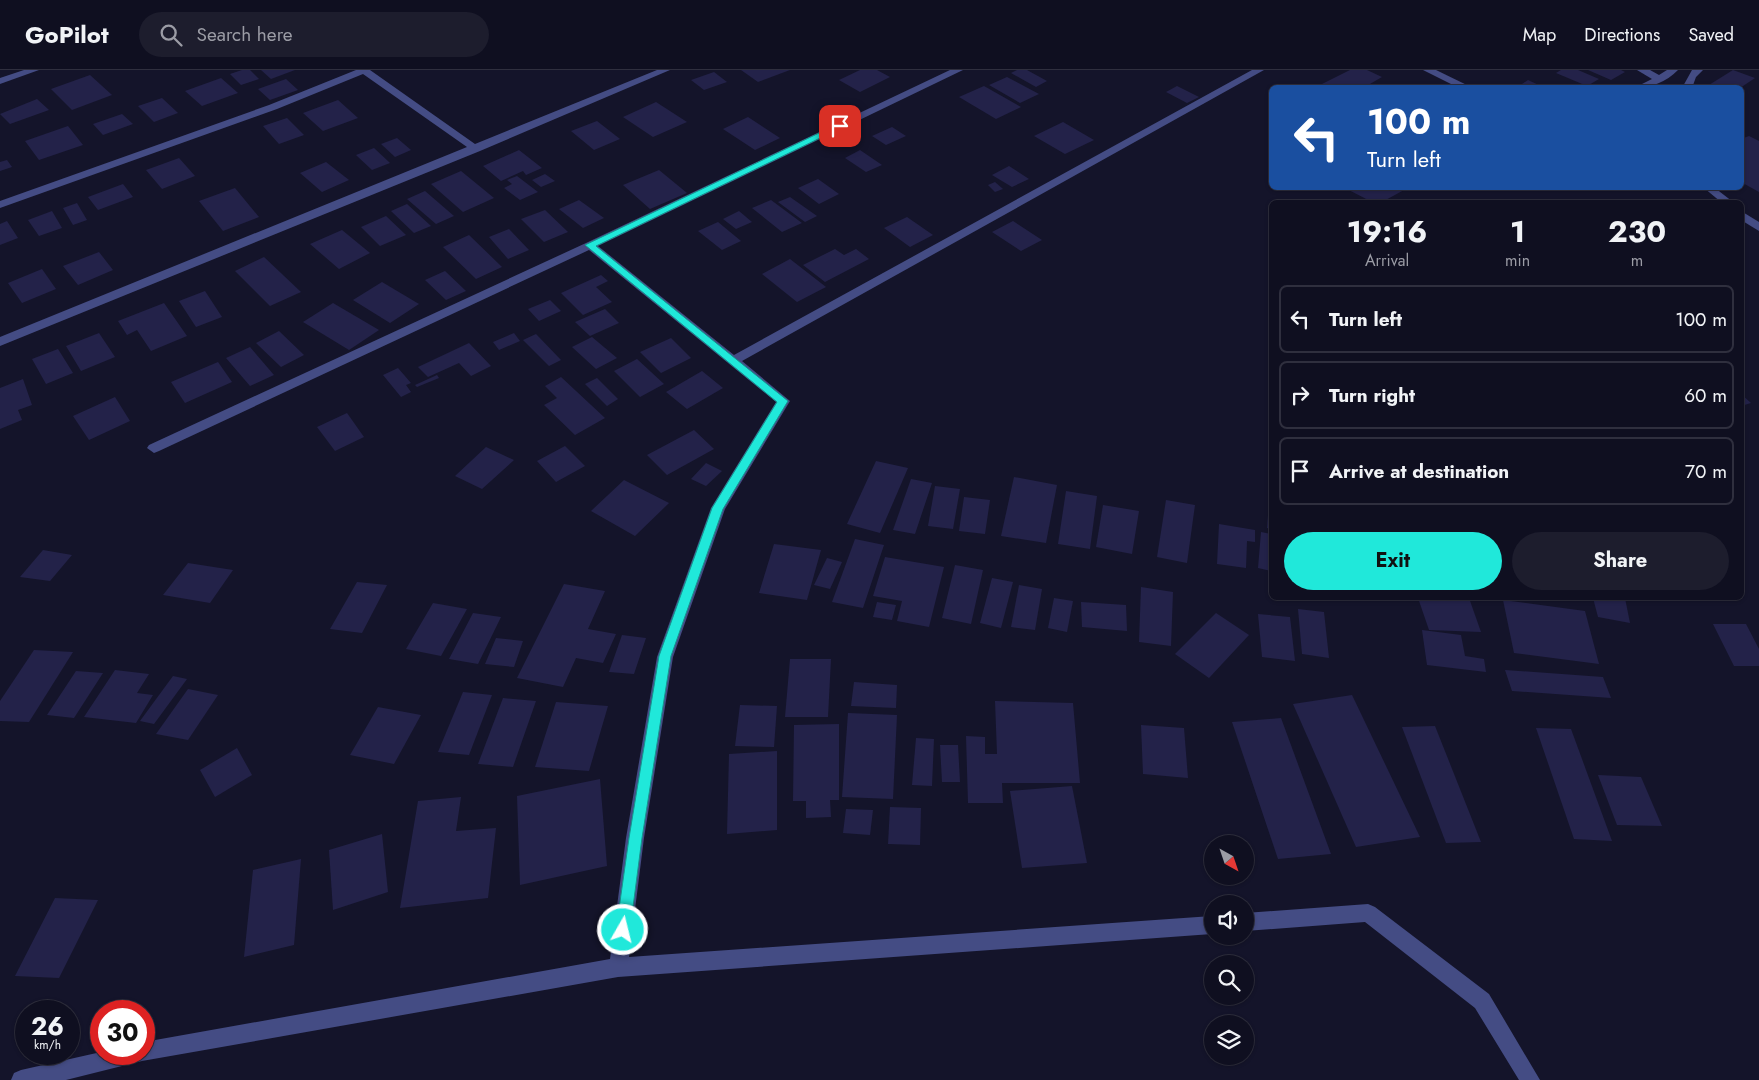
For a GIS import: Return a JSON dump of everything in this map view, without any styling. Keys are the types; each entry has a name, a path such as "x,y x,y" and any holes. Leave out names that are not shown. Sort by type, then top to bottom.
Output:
{"street":[{"path":"0,81 34,70"},
{"path":"0,205 273,107 364,70 476,149"},
{"path":"0,342 476,149 665,70"},
{"path":"154,448 590,245 958,70"},
{"path":"732,361 1259,70"},
{"path":"1428,70 1461,85"},
{"path":"1642,70 1660,79"},
{"path":"1646,85 1660,79 1673,70"},
{"path":"1688,85 1692,76 1698,70"},
{"path":"1712,190 1724,200"},
{"path":"1744,216 1759,228"},
{"path":"590,245 783,401 718,508 665,656 635,838 618,967"},
{"path":"1254,921 1368,913 1482,1001 1530,1080"},
{"path":"155,1050 618,967 1204,925"},
{"path":"21,1080 90,1064"}],"building":[{"path":"242,70 250,70 259,79 241,85 230,74"},
{"path":"261,70 295,70 271,79"},
{"path":"741,70 790,70 758,82"},
{"path":"860,70 877,70 890,77 860,92 839,80"},
{"path":"1017,70 1027,70 1047,81 1036,87 1011,73"},
{"path":"1350,70 1367,70 1382,77 1368,85 1322,84"},
{"path":"1561,70 1578,70 1599,79 1589,85 1585,85 1556,73"},
{"path":"1588,70 1621,70 1625,72 1611,80"},
{"path":"1733,70 1755,78 1744,85 1709,85"},
{"path":"714,72 727,82 704,90 691,80"},
{"path":"90,75 112,95 72,110 51,89"},
{"path":"1007,77 1039,94 1020,103 989,85"},
{"path":"221,78 238,93 202,106 185,91"},
{"path":"286,79 298,90 270,100 258,89"},
{"path":"1528,80 1539,85 1520,85"},
{"path":"984,86 1021,107 996,119 959,97"},
{"path":"1177,86 1199,97 1187,103 1166,92"},
{"path":"162,98 178,113 154,122 138,106"},
{"path":"37,99 49,110 10,124 0,114"},
{"path":"338,100 358,118 323,131 303,113"},
{"path":"656,102 687,122 653,137 623,117"},
{"path":"122,114 133,124 103,135 93,124"},
{"path":"748,117 780,138 755,150 723,129"},
{"path":"287,118 304,135 279,144 263,126"},
{"path":"597,121 620,139 594,150 571,131"},
{"path":"1063,122 1094,140 1065,154 1034,136"},
{"path":"68,126 83,145 39,160 25,141"},
{"path":"892,127 906,136 886,145 872,136"},
{"path":"1749,136 1759,141 1759,192 1744,184 1744,138"},
{"path":"397,138 411,150 395,157 381,144"},
{"path":"374,148 390,163 372,170 356,155"},
{"path":"519,150 542,168 526,175 523,171 501,181 483,166"},
{"path":"860,150 882,165 866,172 845,158"},
{"path":"179,158 195,176 162,189 146,170"},
{"path":"7,160 12,167 0,171 0,162"},
{"path":"326,162 349,180 322,192 300,173"},
{"path":"1009,166 1029,179 1012,187 992,175"},
{"path":"659,170 687,193 650,209 623,185"},
{"path":"461,171 494,198 463,212 431,184"},
{"path":"545,174 555,181 541,187 532,180"},
{"path":"517,176 538,192 520,200 504,188 512,184 507,180"},
{"path":"818,179 839,194 819,204 798,188"},
{"path":"995,182 1003,189 995,192 988,185"},
{"path":"123,184 133,197 98,210 88,197"},
{"path":"235,188 259,217 223,231 199,201"},
{"path":"1349,190 1404,190 1386,200 1368,200"},
{"path":"425,191 454,216 436,224 407,199"},
{"path":"790,197 817,216 805,222 778,202"},
{"path":"579,200 604,218 583,228 559,209"},
{"path":"771,200 802,223 782,232 752,208"},
{"path":"77,203 87,220 73,225 63,208"},
{"path":"407,204 431,226 414,233 391,211"},
{"path":"545,210 568,232 544,242 521,219"},
{"path":"52,211 62,228 39,236 28,220"},
{"path":"739,211 752,222 736,229 723,219"},
{"path":"386,216 406,235 380,246 361,227"},
{"path":"907,217 933,235 910,247 884,228"},
{"path":"7,221 18,238 0,245 0,224"},
{"path":"1013,221 1042,240 1021,251 992,232"},
{"path":"718,222 741,241 722,250 698,231"},
{"path":"509,229 529,250 508,259 489,237"},
{"path":"342,230 370,253 339,269 310,244"},
{"path":"469,235 502,267 476,279 443,247"},
{"path":"835,249 844,255 856,249 869,259 825,282 803,265"},
{"path":"99,252 113,270 78,285 63,266"},
{"path":"264,257 301,292 270,306 235,271"},
{"path":"790,259 826,287 797,302 762,274"},
{"path":"42,269 56,289 22,303 8,283"},
{"path":"445,271 466,291 446,300 425,280"},
{"path":"601,275 608,281 596,287 612,302 583,315 561,293"},
{"path":"382,282 419,304 390,323 353,300"},
{"path":"205,291 222,317 196,327 179,301"},
{"path":"550,300 561,311 539,321 528,309"},
{"path":"164,303 187,336 151,351 137,330 127,335 118,321"},
{"path":"333,303 379,330 349,350 303,322"},
{"path":"605,309 619,323 590,336 575,322"},
{"path":"279,331 304,355 281,367 256,343"},
{"path":"99,333 115,357 81,371 66,346"},
{"path":"514,333 520,341 499,350 493,342"},
{"path":"536,334 561,360 549,366 523,340"},
{"path":"592,337 617,358 596,369 572,347"},
{"path":"671,338 691,358 661,373 640,352"},
{"path":"469,343 491,366 471,376 459,363 428,377 418,367"},
{"path":"250,347 274,375 250,386 226,358"},
{"path":"58,349 73,373 46,384 32,359"},
{"path":"637,359 664,384 640,397 614,371"},
{"path":"218,362 232,382 185,403 171,382"},
{"path":"398,368 411,383 406,385 411,392 401,397 383,375"},
{"path":"702,371 723,388 687,409 666,392"},
{"path":"437,375 439,378 417,387 415,385"},
{"path":"561,377 605,418 575,435 544,405 557,398 545,386"},
{"path":"597,378 618,399 607,406 585,384"},
{"path":"23,379 32,405 18,410 22,420 0,429 0,388"},
{"path":"115,397 130,421 89,440 73,416"},
{"path":"1744,397 1751,403 1744,405"},
{"path":"347,413 364,437 335,451 317,427"},
{"path":"694,430 714,449 667,475 647,455"},
{"path":"565,446 585,466 556,482 537,461"},
{"path":"486,447 514,460 482,489 455,476"},
{"path":"876,461 908,468 880,533 847,524"},
{"path":"706,463 722,471 706,486 691,479"},
{"path":"1014,477 1057,485 1046,543 1001,536"},
{"path":"911,479 932,483 915,534 893,530"},
{"path":"624,480 669,503 635,536 591,511"},
{"path":"935,486 960,489 953,529 928,526"},
{"path":"1066,491 1097,496 1090,549 1058,544"},
{"path":"964,497 990,500 985,534 959,531"},
{"path":"1166,500 1195,505 1187,563 1157,557"},
{"path":"1269,502 1269,528 1267,528"},
{"path":"1103,505 1139,511 1132,554 1096,547"},
{"path":"1219,524 1255,530 1255,542 1247,541 1246,568 1217,564"},
{"path":"1261,532 1269,534 1269,571 1258,568"},
{"path":"855,539 884,545 863,608 832,602"},
{"path":"774,544 821,550 807,600 759,593"},
{"path":"43,550 72,555 50,581 20,577"},
{"path":"885,557 944,567 929,627 897,621 902,601 873,596"},
{"path":"827,558 842,562 830,589 814,585"},
{"path":"188,563 233,570 210,603 163,595"},
{"path":"955,565 983,570 971,624 942,618"},
{"path":"992,578 1013,582 1001,628 980,623"},
{"path":"357,582 387,585 362,633 330,629"},
{"path":"564,584 605,591 588,629 616,634 603,663 576,658 563,687 517,678"},
{"path":"1019,585 1042,589 1035,630 1011,627"},
{"path":"1141,587 1173,592 1171,646 1139,642"},
{"path":"1054,598 1073,601 1067,632 1048,628"},
{"path":"1419,600 1470,600 1481,632 1429,630"},
{"path":"1503,600 1585,611 1599,664 1514,653"},
{"path":"1594,600 1625,600 1630,623 1598,617"},
{"path":"877,602 896,605 892,620 873,617"},
{"path":"1081,602 1126,605 1127,631 1082,627"},
{"path":"433,603 467,609 441,656 406,649"},
{"path":"1298,609 1324,612 1329,658 1302,654"},
{"path":"473,613 501,617 478,664 449,659"},
{"path":"1216,613 1249,635 1209,678 1175,654"},
{"path":"1258,614 1290,617 1295,661 1262,657"},
{"path":"1713,624 1746,624 1759,649 1759,666 1734,666"},
{"path":"1422,630 1461,635 1465,656 1484,659 1486,672 1427,665"},
{"path":"622,635 646,638 634,674 609,672"},
{"path":"496,638 523,641 514,667 485,664"},
{"path":"34,650 73,652 29,722 0,721 0,701"},
{"path":"790,659 831,659 828,717 785,717"},
{"path":"115,670 149,674 137,693 153,695 136,723 84,717"},
{"path":"1505,670 1603,677 1611,698 1512,691"},
{"path":"76,671 103,673 74,718 47,715"},
{"path":"173,676 187,679 154,724 140,721"},
{"path":"854,682 897,685 896,708 851,706"},
{"path":"188,689 218,695 188,740 156,734"},
{"path":"463,692 492,695 469,755 438,752"},
{"path":"1352,695 1420,837 1356,847 1293,704"},
{"path":"503,698 536,701 513,767 478,764"},
{"path":"995,701 1073,703 1080,783 1002,783 1003,803 968,803 966,736 985,737 985,754 997,754"},
{"path":"556,702 608,706 589,771 535,767"},
{"path":"740,705 777,706 774,747 735,746"},
{"path":"378,707 421,715 394,764 350,755"},
{"path":"848,713 897,715 893,799 842,797"},
{"path":"1281,718 1331,854 1278,859 1232,722"},
{"path":"839,724 839,800 830,800 831,817 806,818 806,801 793,801 794,725"},
{"path":"1141,725 1184,728 1188,778 1143,774"},
{"path":"1435,726 1481,842 1446,843 1402,727"},
{"path":"1536,728 1571,729 1612,841 1574,839"},
{"path":"916,738 934,739 932,786 912,785"},
{"path":"940,745 958,745 960,782 942,782"},
{"path":"237,748 252,775 215,797 200,770"},
{"path":"777,751 777,830 727,834 729,754"},
{"path":"1598,775 1641,777 1662,826 1617,825"},
{"path":"600,779 607,866 520,885 517,796"},
{"path":"1072,786 1087,863 1022,868 1010,791"},
{"path":"461,797 456,831 496,828 488,898 400,908 418,801"},
{"path":"890,807 921,808 920,845 888,844"},
{"path":"846,809 873,810 870,835 843,833"},
{"path":"382,834 388,892 333,910 329,850"},
{"path":"301,859 294,945 244,957 253,870"},
{"path":"55,898 98,900 59,978 15,976"}],"route":[{"path":"623,930 635,838 665,656 718,508 783,401 590,245 840,126"}]}
